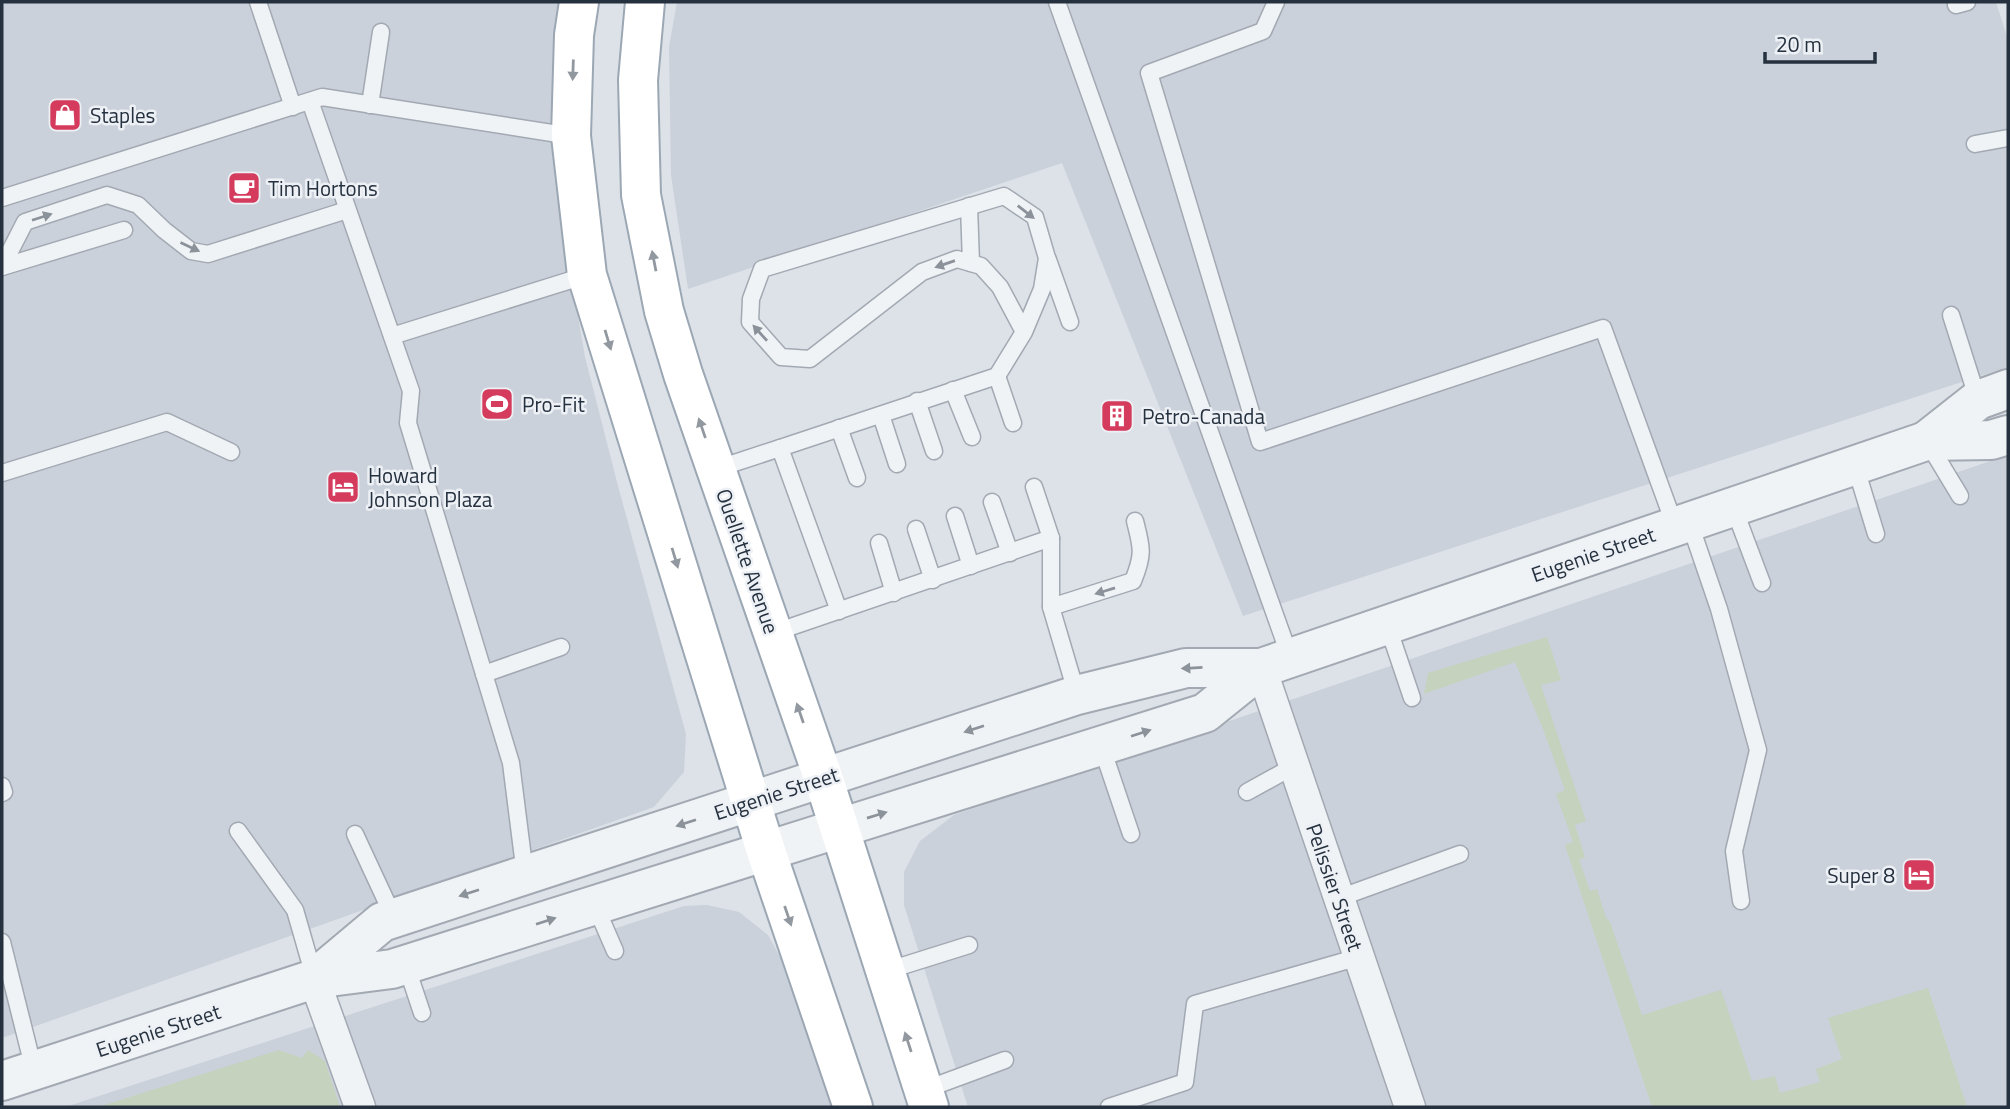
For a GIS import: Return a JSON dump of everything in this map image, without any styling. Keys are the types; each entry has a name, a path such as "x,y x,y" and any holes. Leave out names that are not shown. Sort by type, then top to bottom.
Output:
{"main road":[{"path":"579,2 574,35 571,136 587,275 750,802 853,1107"},
{"name":"Ouellette Avenue","path":"645,2 638,80 641,195 664,311 683,374 839,827 927,1098"}],"street":[{"name":"Eugenie Street","path":"314,979 382,922 1077,695 1186,668 1275,662 1926,441 1993,394"},
{"name":"Eugenie Street","path":"1926,441 1990,440 2008,435"},
{"name":"Eugenie Street","path":"18,1076 314,979 393,969 1205,713 1275,662"},
{"name":"Pelissier Street","path":"1275,662 1294,766 1410,1107"},
{"path":"314,979 360,1107"}],"lane":[{"path":"258,2 293,107"},
{"path":"1057,2 1275,662"},
{"path":"1276,2 1263,31 1149,73 1260,442 1603,327 1719,609 1758,750 1734,851 1741,901"},
{"path":"370,105 381,32"},
{"path":"2,198 322,97 571,136"},
{"path":"310,102 411,391 408,423 511,764 525,875"},
{"path":"1975,144 2008,138"},
{"path":"2,267 26,222 107,195 138,205 191,251 208,254 346,210"},
{"path":"1024,332 1000,287 981,266 957,259 922,271 810,359 781,357 750,322 751,299 762,269 1004,196 1035,217 1070,322"},
{"path":"969,206 971,263"},
{"path":"2,267 124,230"},
{"path":"716,469 997,376 1024,332 1042,289 1047,258"},
{"path":"392,335 587,275"},
{"path":"1951,314 1993,394"},
{"path":"997,376 1013,423"},
{"path":"953,390 972,437"},
{"path":"917,401 934,451"},
{"path":"881,415 897,464"},
{"path":"2,473 167,422 231,452"},
{"path":"839,428 857,478"},
{"path":"1926,441 1961,496"},
{"path":"780,447 839,611"},
{"path":"1855,465 1876,534"},
{"path":"1034,487 1052,538 1051,607 1077,695"},
{"path":"992,502 1010,554"},
{"path":"1733,506 1762,583"},
{"path":"955,516 971,566"},
{"path":"1051,607 1133,582 1141,561 1142,546 1135,521"},
{"path":"916,529 933,580"},
{"path":"773,633 1052,538"},
{"path":"878,543 894,593"},
{"path":"1387,624 1412,698"},
{"path":"484,674 561,646"},
{"path":"1101,745 1131,834"},
{"path":"1247,792 1294,766"},
{"path":"2,786 2,793"},
{"path":"239,831 295,910 314,979"},
{"path":"355,834 394,918"},
{"path":"1339,898 1460,854"},
{"path":"595,905 615,951"},
{"path":"2,942 18,1076"},
{"path":"886,971 969,945"},
{"path":"1109,1107 1185,1082 1195,1004 1359,957"},
{"path":"406,965 422,1013"},
{"path":"927,1098 1005,1060"}],"shaded area":[{"path":"2,2 562,2 554,78 556,190 585,357 686,734 684,772 654,807 2,1038"},
{"path":"677,2 1996,2 2008,40 2008,367 1243,616 1062,163 688,289 671,175 669,47"},
{"path":"2008,455 2008,1107 968,1107 904,905 904,872 920,841 954,815"},
{"path":"707,905 739,912 768,935 788,971 833,1107 65,1107 684,906"}],"green space":[{"path":"1547,637 1561,680 1541,685 1586,821 1575,825 1585,857 1579,860 1590,891 1597,889 1642,1015 1721,990 1752,1081 1775,1076 1780,1093 1820,1082 1816,1069 1842,1059 1828,1018 1928,988 1967,1107 1652,1107 1565,845 1573,842 1556,794 1565,790 1515,662 1424,694 1428,673"},
{"path":"279,1050 302,1058 308,1050 325,1061 340,1107 98,1107"}],"place":[{"name":"Staples","path":"65,115"},
{"name":"Tim Hortons","path":"244,188"},
{"name":"Pro-Fit","path":"497,404"},
{"name":"Petro-Canada","path":"1117,416"},
{"name":"Howard Johnson Plaza","path":"343,487"},
{"name":"Super 8","path":"1919,875"}]}
